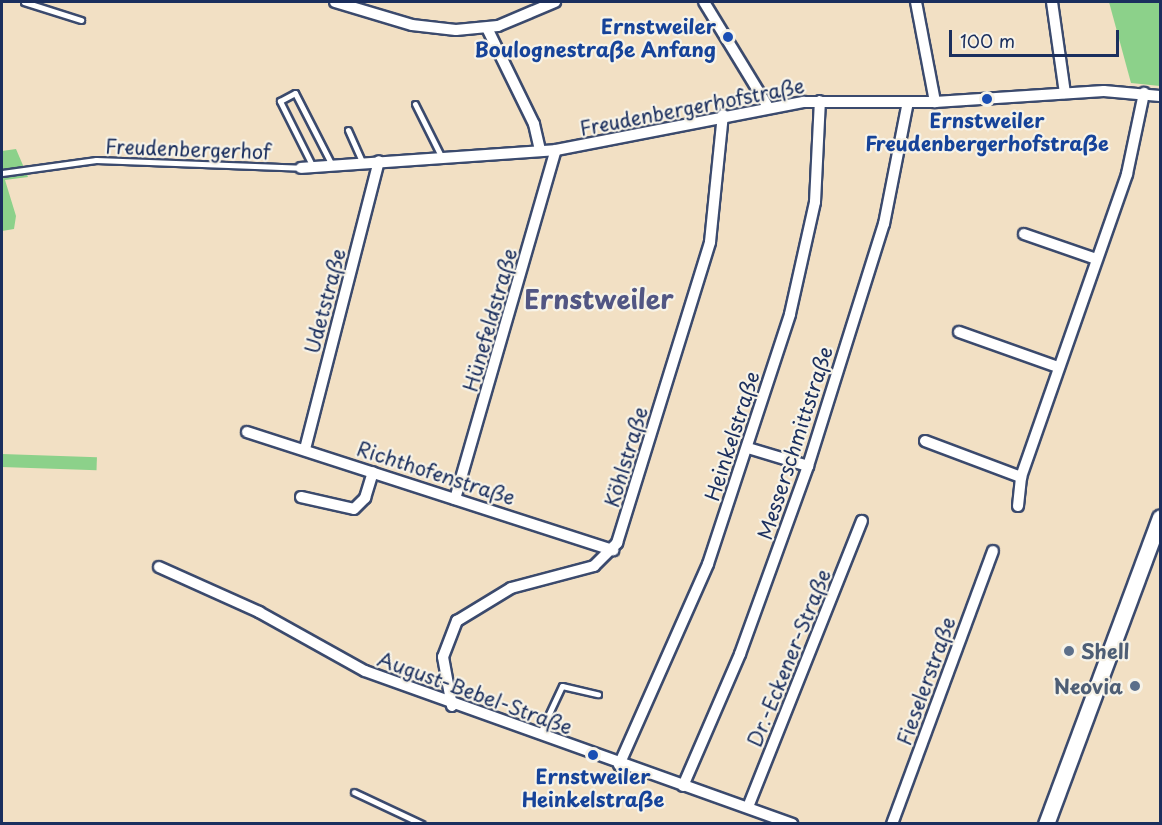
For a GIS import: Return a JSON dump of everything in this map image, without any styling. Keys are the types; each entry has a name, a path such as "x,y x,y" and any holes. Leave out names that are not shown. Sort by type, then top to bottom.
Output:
{"main road":[{"path":"1046,824 1161,517"}],"street":[{"path":"335,2 430,29 487,28 555,2"},
{"path":"704,2 768,107"},
{"path":"916,2 935,102"},
{"path":"1052,2 1065,93"},
{"path":"487,28 534,124 540,150"},
{"name":"Freudenbergerhofstraße","path":"302,168 556,150 723,115 820,101 935,102 1065,93 1144,93 1161,96"},
{"path":"1018,506 1022,477 1058,366 1127,174 1144,93"},
{"name":"Heinkelstraße","path":"619,765 692,603 748,448 810,237 820,101"},
{"name":"Messerschmittstraße","path":"683,786 740,654 808,466 884,224 908,102"},
{"name":"Köhlstraße","path":"613,550 710,242 723,115"},
{"name":"Hünefeldstraße","path":"455,499 556,150"},
{"name":"Udetstraße","path":"305,449 379,161"},
{"path":"1024,234 1096,259"},
{"path":"959,332 1058,366"},
{"name":"Richthofenstraße","path":"247,432 613,550"},
{"path":"925,441 1022,477"},
{"path":"748,448 808,466"},
{"path":"301,497 354,508 365,498 373,471"},
{"name":"Dr.-Eckener-Straße","path":"748,807 862,521"},
{"path":"452,706 443,657 457,621 489,597 594,566 613,550"},
{"name":"Fieselerstraße","path":"892,824 993,551"},
{"name":"August-Bebel-Straße","path":"159,567 259,612 337,658 452,706 792,824"}],"lane":[{"path":"24,2 81,20"},
{"path":"314,167 280,101 295,93 332,165"},
{"path":"415,104 442,158"},
{"path":"348,130 362,162"},
{"name":"Freudenbergerhof","path":"2,173 96,160 302,168"},
{"path":"538,736 562,686 598,693"},
{"path":"354,792 422,824"}],"green space":[{"path":"1109,2 1160,2 1160,86 1131,83"},
{"path":"16,149 28,177 5,180 16,216 14,229 2,231 2,151"},
{"path":"2,454 97,457 96,470 2,467"}],"place":[{"name":"Ernstweiler Boulognestraße Anfang","path":"728,37"},
{"name":"Ernstweiler Freudenbergerhofstraße","path":"987,99"},
{"name":"Shell","path":"1069,651"},
{"name":"Neovia","path":"1135,686"},
{"name":"Ernstweiler Heinkelstraße","path":"593,755"}],"district":[{"name":"Ernstweiler","path":"599,299"}]}
